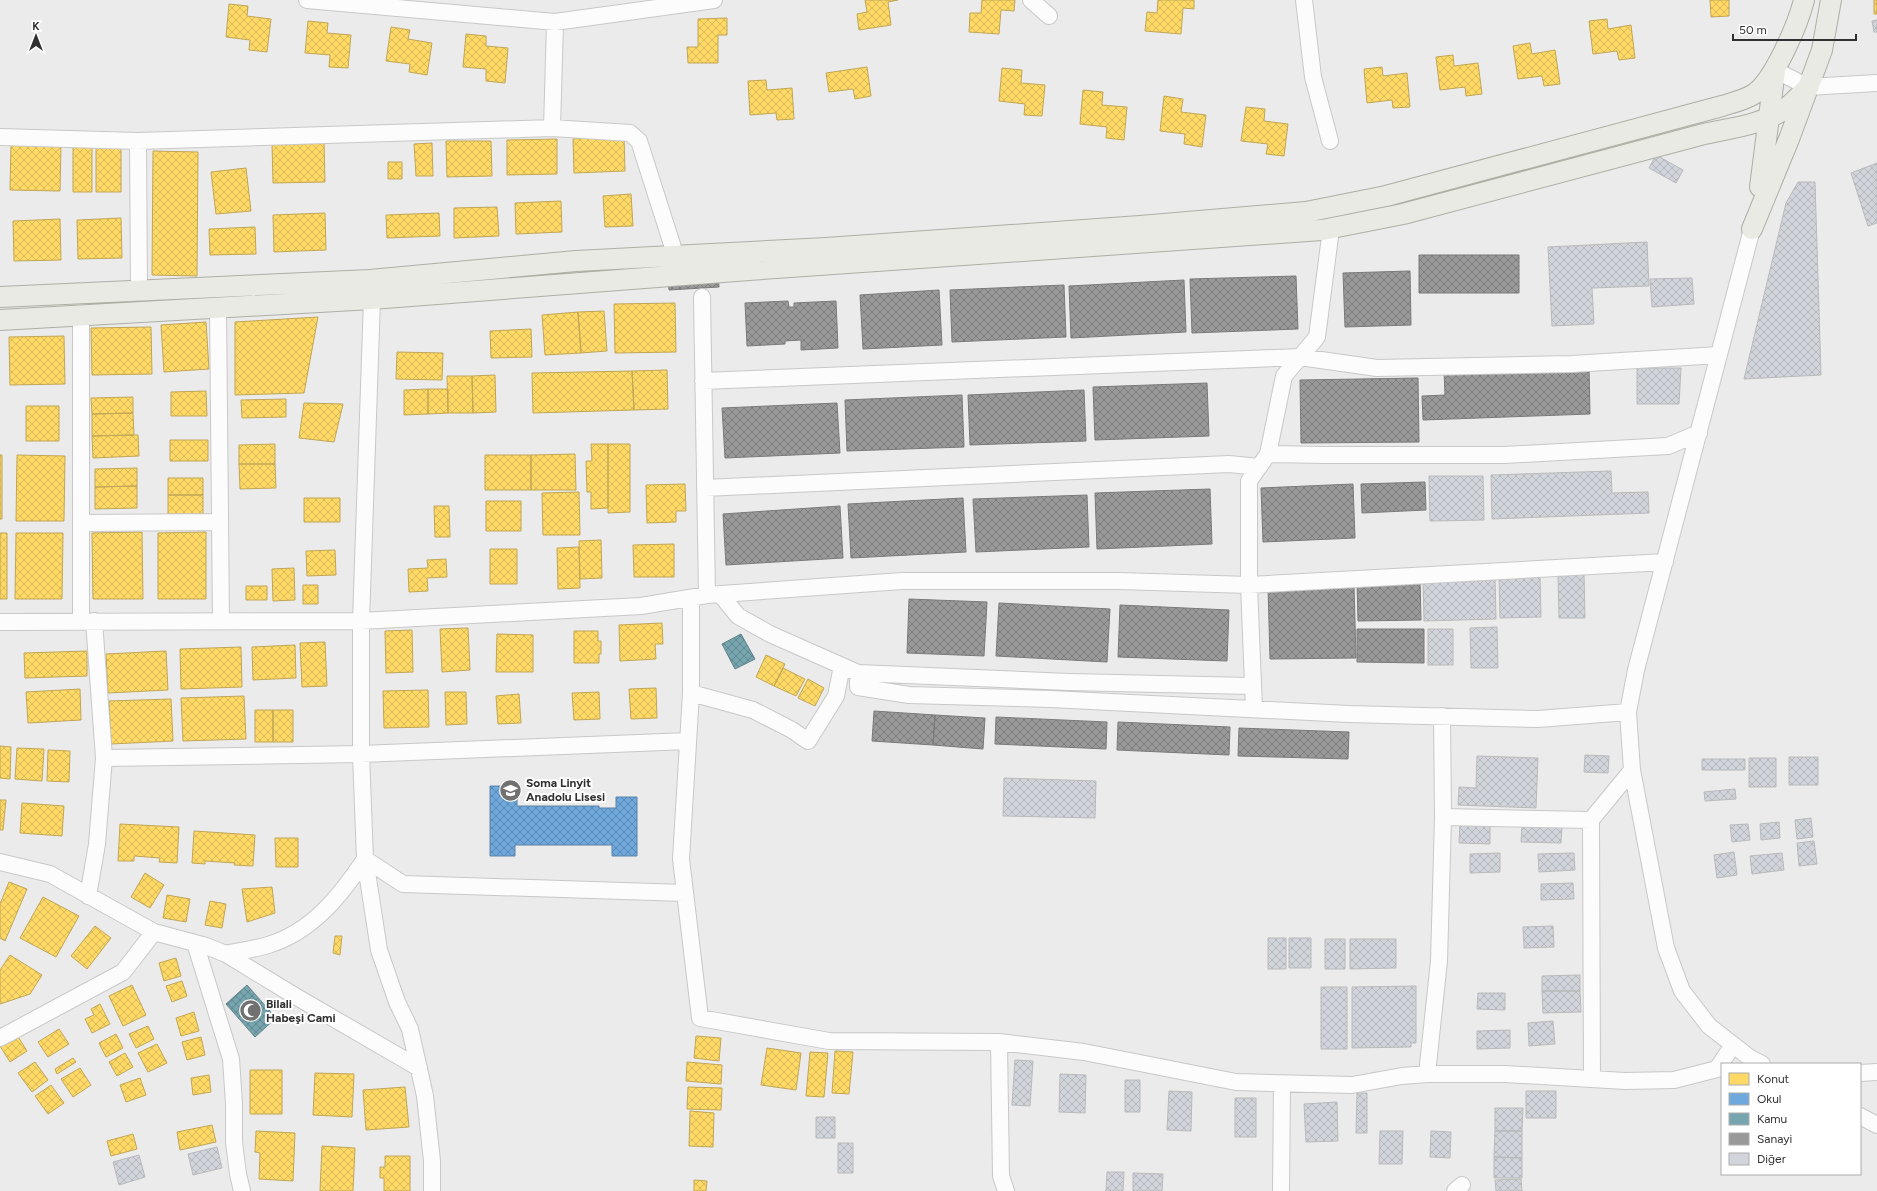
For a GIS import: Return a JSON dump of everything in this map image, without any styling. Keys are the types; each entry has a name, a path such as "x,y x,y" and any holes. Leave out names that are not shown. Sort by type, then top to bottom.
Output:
{"main road":[{"path":"0,320 218,308 371,290 576,261 676,257 1132,227 1306,212 1386,196 1722,106 1754,94 1775,70 1801,14 1804,0"},
{"path":"1752,228 1822,50 1831,0"},
{"path":"1752,228 1764,168 1775,70"},
{"path":"0,297 139,291 371,290 757,270 1200,240 1331,228 1403,214 1769,118 1786,108 1808,87"}],"street":[{"path":"307,0 555,22 714,0"},
{"path":"1031,0 1049,16"},
{"path":"1304,0 1313,77 1330,141"},
{"path":"552,128 555,22"},
{"path":"1775,70 1808,87 1877,83"},
{"path":"0,137 138,141 552,128 630,133 639,141 676,257"},
{"path":"138,141 139,291"},
{"path":"1254,709 1249,585 1249,481 1268,454 1284,376 1317,337 1331,228"},
{"path":"1752,228 1636,670 1628,712 1632,770 1666,948 1682,991 1709,1026 1750,1058 1760,1063"},
{"path":"371,290 361,621 362,754 365,859 379,950 397,1002 410,1029 425,1096 432,1154 432,1191"},
{"path":"702,297 705,488 713,594 738,616 770,634 858,673 1069,682 1252,686"},
{"path":"218,308 221,621"},
{"path":"81,316 81,523 88,622 104,758 98,844 88,896"},
{"path":"704,381 1300,357 1377,368 1572,364 1719,355"},
{"path":"1268,454 1504,454 1668,446 1699,433"},
{"path":"705,488 1229,464 1259,467"},
{"path":"81,523 220,522"},
{"path":"0,622 361,621 641,606 713,594 902,581 1119,581 1249,585 1665,562"},
{"path":"691,598 691,693 681,859 700,1018 829,1041 999,1042 1084,1052 1236,1082 1282,1084 1352,1085 1402,1076 1427,1074 1505,1074 1625,1081 1674,1080 1717,1069 1733,1045"},
{"path":"691,693 753,710 808,740 836,696 842,666"},
{"path":"858,673 858,687 909,695 1051,699 1254,709 1538,720 1628,712"},
{"path":"1427,1074 1440,960 1443,817 1442,716"},
{"path":"104,758 362,754 688,740"},
{"path":"1592,1079 1591,820 1632,770"},
{"path":"1443,817 1591,820"},
{"path":"365,859 403,884 685,893"},
{"path":"226,954 269,945 295,933 321,914 347,887 365,859"},
{"path":"0,862 50,874 154,932 195,943 226,954 301,1000 419,1068"},
{"path":"0,1038 123,972 154,932"},
{"path":"195,943 231,1059 234,1104 234,1142 238,1174 242,1191"},
{"path":"999,1042 1001,1176 1006,1191"},
{"path":"1861,1073 1877,1072"},
{"path":"1281,1191 1282,1084"},
{"path":"1861,1117 1877,1125"}],"building: Konut":[{"path":"865,0 898,0 888,2 891,25 859,30 857,14 867,12"},
{"path":"982,0 1015,0 1014,11 1001,10 999,34 969,32 970,13 981,13"},
{"path":"1158,0 1194,0 1194,9 1183,8 1181,34 1145,31 1147,12 1157,13"},
{"path":"1710,0 1729,0 1729,16 1711,17"},
{"path":"1874,0 1877,0 1877,14 1874,14"},
{"path":"229,4 248,6 247,16 271,19 267,52 249,50 250,40 226,37"},
{"path":"727,18 727,35 718,35 718,63 688,63 687,47 698,47 698,19"},
{"path":"1607,19 1608,29 1631,25 1635,58 1619,60 1617,51 1593,54 1589,21"},
{"path":"308,21 328,23 327,33 351,35 348,68 329,67 330,55 305,53"},
{"path":"391,27 410,30 408,39 432,43 427,75 409,72 410,64 386,61"},
{"path":"466,34 486,36 486,46 508,48 505,83 486,81 486,69 463,67"},
{"path":"1530,43 1532,54 1555,50 1560,84 1544,86 1542,76 1518,79 1513,46"},
{"path":"1453,55 1454,66 1478,63 1482,94 1466,96 1465,87 1440,90 1436,57"},
{"path":"867,67 871,96 855,99 853,89 829,92 826,73"},
{"path":"1382,67 1383,76 1407,73 1410,107 1393,108 1392,100 1367,103 1364,69"},
{"path":"1002,68 1022,70 1021,83 1045,85 1042,116 1024,115 1025,104 999,101"},
{"path":"766,80 767,90 792,88 794,119 777,120 776,113 750,115 748,81"},
{"path":"1083,90 1103,92 1102,105 1127,107 1124,140 1106,138 1107,127 1080,124"},
{"path":"1164,96 1183,99 1181,112 1206,115 1202,147 1184,144 1185,134 1160,131"},
{"path":"1246,107 1265,109 1264,121 1288,124 1284,156 1266,154 1268,144 1241,141"},
{"path":"624,136 625,171 574,173 573,139"},
{"path":"557,139 557,174 507,175 507,140"},
{"path":"324,141 325,182 273,183 272,143"},
{"path":"446,141 491,141 492,176 447,177"},
{"path":"432,143 433,176 416,176 414,144"},
{"path":"11,144 61,145 60,191 10,190"},
{"path":"73,146 92,146 92,192 73,192"},
{"path":"96,146 121,146 121,192 96,192"},
{"path":"153,151 198,152 197,276 152,275"},
{"path":"388,162 402,162 402,179 388,179"},
{"path":"246,168 251,211 216,214 211,172"},
{"path":"631,194 633,226 605,227 603,196"},
{"path":"561,201 562,232 516,234 515,203"},
{"path":"497,207 499,236 454,238 454,208"},
{"path":"325,213 326,250 274,252 273,215"},
{"path":"439,213 440,236 387,238 386,215"},
{"path":"121,218 122,258 78,259 77,220"},
{"path":"60,219 61,260 14,261 13,221"},
{"path":"255,227 256,254 210,255 209,229"},
{"path":"675,303 676,352 615,353 614,304"},
{"path":"604,311 607,351 581,353 578,312"},
{"path":"578,312 581,353 545,355 542,315"},
{"path":"318,317 304,393 235,395 235,322"},
{"path":"206,322 209,369 164,372 161,325"},
{"path":"151,327 152,374 92,375 91,328"},
{"path":"531,329 532,357 491,358 490,331"},
{"path":"64,336 65,384 10,385 9,337"},
{"path":"397,352 443,353 442,380 396,379"},
{"path":"667,370 668,409 634,410 632,371"},
{"path":"632,371 634,410 533,413 532,373"},
{"path":"495,375 496,412 473,413 472,376"},
{"path":"447,376 472,376 473,413 448,413"},
{"path":"428,389 428,414 404,415 404,390"},
{"path":"428,389 448,389 448,413 428,414"},
{"path":"206,391 207,416 171,416 171,392"},
{"path":"133,397 133,413 92,414 91,398"},
{"path":"286,399 286,417 242,418 241,400"},
{"path":"304,403 343,404 334,442 299,438"},
{"path":"26,406 59,406 59,441 26,441"},
{"path":"133,413 134,435 92,436 92,414"},
{"path":"138,435 139,456 93,458 92,436"},
{"path":"170,440 208,440 208,461 170,461"},
{"path":"275,444 275,464 239,464 239,445"},
{"path":"591,444 608,444 608,508 591,509 591,492 587,492 586,461 592,461"},
{"path":"608,444 630,444 630,512 608,513"},
{"path":"575,454 576,490 531,490 531,455"},
{"path":"0,455 2,455 2,519 0,519"},
{"path":"17,455 65,456 64,521 16,521"},
{"path":"485,455 531,455 531,490 485,490"},
{"path":"239,464 275,464 276,488 240,489"},
{"path":"137,468 137,486 95,487 95,469"},
{"path":"168,478 203,478 203,495 168,495"},
{"path":"685,484 686,511 676,511 676,522 647,523 646,485"},
{"path":"137,486 137,508 95,509 95,487"},
{"path":"579,492 580,535 543,535 542,493"},
{"path":"168,495 203,495 203,514 168,514"},
{"path":"304,498 340,498 340,522 304,522"},
{"path":"486,501 521,501 521,531 486,531"},
{"path":"434,506 449,506 450,537 435,537"},
{"path":"142,532 143,599 93,599 92,533"},
{"path":"206,532 206,599 158,599 158,533"},
{"path":"0,533 7,533 7,599 0,599"},
{"path":"16,533 63,533 62,599 15,599"},
{"path":"601,540 602,578 580,579 579,541"},
{"path":"674,544 674,577 634,577 633,545"},
{"path":"579,547 580,588 558,589 557,548"},
{"path":"490,549 517,549 517,584 490,584"},
{"path":"335,550 336,575 307,576 306,551"},
{"path":"446,559 447,577 427,578 428,591 409,592 408,569 428,568 427,560"},
{"path":"294,568 295,600 273,601 272,569"},
{"path":"303,585 318,585 318,604 303,604"},
{"path":"246,586 267,586 267,600 246,600"},
{"path":"662,623 663,644 655,644 656,659 620,661 619,625"},
{"path":"468,628 470,670 442,672 440,629"},
{"path":"412,630 413,672 386,673 385,631"},
{"path":"574,631 598,631 598,641 601,641 599,663 574,663"},
{"path":"497,634 533,635 533,672 496,672"},
{"path":"325,642 327,686 302,687 300,643"},
{"path":"295,645 296,678 253,680 252,647"},
{"path":"241,647 242,687 181,689 180,649"},
{"path":"87,651 87,676 25,678 24,653"},
{"path":"166,651 168,690 108,693 106,654"},
{"path":"766,655 785,664 774,686 756,677"},
{"path":"783,668 805,679 796,696 774,686"},
{"path":"808,679 824,688 815,706 798,698"},
{"path":"656,688 657,718 631,719 629,689"},
{"path":"80,689 81,720 28,723 26,692"},
{"path":"428,690 429,727 384,728 383,691"},
{"path":"445,692 466,692 467,724 446,725"},
{"path":"599,692 600,719 574,720 572,693"},
{"path":"519,694 521,723 498,724 496,696"},
{"path":"244,696 246,739 183,741 181,698"},
{"path":"171,699 173,741 111,744 109,701"},
{"path":"255,710 273,710 273,742 255,742"},
{"path":"273,710 293,710 293,742 273,742"},
{"path":"0,746 11,747 10,779 0,778"},
{"path":"17,748 44,749 42,781 15,779"},
{"path":"48,750 70,751 69,782 47,781"},
{"path":"0,800 6,800 3,830 0,830"},
{"path":"22,803 64,806 62,836 20,833"},
{"path":"120,824 179,827 177,863 159,862 160,858 134,856 134,861 118,861"},
{"path":"194,831 255,835 253,866 205,861 205,864 192,863"},
{"path":"275,838 298,838 298,867 276,867"},
{"path":"145,873 164,885 150,908 131,897"},
{"path":"9,882 27,889 5,941 0,938 0,904"},
{"path":"272,887 275,913 247,922 242,889"},
{"path":"167,895 190,899 186,922 163,918"},
{"path":"43,897 79,916 56,957 20,938"},
{"path":"210,901 226,904 222,928 205,925"},
{"path":"95,926 111,938 87,969 71,956"},
{"path":"335,936 342,936 340,955 333,953"},
{"path":"10,955 42,975 30,994 0,1004 0,970"},
{"path":"176,958 181,976 164,981 159,963"},
{"path":"182,981 187,996 172,1002 166,986"},
{"path":"132,985 146,1015 123,1026 109,996"},
{"path":"100,1004 110,1024 92,1033 85,1019 94,1015 91,1009"},
{"path":"194,1012 199,1031 181,1036 176,1018"},
{"path":"148,1026 154,1039 136,1048 129,1034"},
{"path":"59,1029 69,1044 48,1057 38,1042"},
{"path":"116,1034 123,1048 106,1057 99,1043"},
{"path":"17,1035 27,1051 10,1062 0,1046"},
{"path":"696,1036 721,1038 719,1061 694,1058"},
{"path":"201,1037 205,1055 187,1060 182,1042"},
{"path":"157,1044 167,1063 148,1072 138,1053"},
{"path":"767,1048 801,1053 796,1090 761,1085"},
{"path":"835,1051 853,1052 849,1094 832,1093"},
{"path":"810,1052 828,1053 824,1097 806,1096"},
{"path":"125,1053 133,1067 117,1076 109,1062"},
{"path":"73,1058 76,1062 57,1074 55,1069"},
{"path":"35,1062 48,1080 32,1092 18,1073"},
{"path":"687,1062 722,1065 721,1084 686,1081"},
{"path":"80,1068 91,1085 73,1097 61,1079"},
{"path":"250,1070 282,1070 282,1114 250,1114"},
{"path":"315,1073 354,1074 352,1117 313,1115"},
{"path":"209,1075 211,1092 193,1095 191,1078"},
{"path":"140,1078 146,1095 126,1102 120,1085"},
{"path":"51,1085 64,1103 48,1114 35,1096"},
{"path":"405,1087 409,1127 366,1130 363,1090"},
{"path":"688,1087 722,1088 721,1110 687,1109"},
{"path":"690,1111 714,1113 713,1147 689,1146"},
{"path":"212,1125 216,1142 180,1150 177,1132"},
{"path":"256,1131 295,1133 293,1181 259,1179 260,1153 255,1152"},
{"path":"133,1134 137,1149 111,1156 107,1141"},
{"path":"322,1146 355,1148 353,1191 320,1191"},
{"path":"385,1156 410,1156 410,1191 384,1191 384,1178 380,1178 380,1167 385,1167"},
{"path":"694,1180 707,1181 706,1191 694,1191"}],"building: Okul":[{"path":"490,786 517,786 517,806 599,806 599,808 616,808 616,797 637,797 637,856 612,856 612,845 515,845 515,856 490,856"}],"building: Kamu":[{"path":"741,634 755,659 735,669 722,644"},
{"name":"Bilali Habeşi Cami","path":"247,985 276,1018 255,1037 226,1004"}],"building: Sanayi":[{"path":"1419,255 1519,255 1519,293 1419,293"},
{"path":"1410,271 1411,325 1345,327 1343,273"},
{"path":"718,276 719,287 669,290 668,279"},
{"path":"1296,276 1298,329 1192,333 1190,279"},
{"path":"1184,280 1186,332 1071,338 1069,286"},
{"path":"1064,285 1066,337 952,342 950,290"},
{"path":"939,290 942,345 863,349 860,295"},
{"path":"788,301 789,307 794,307 794,303 836,301 838,348 801,350 801,340 785,341 785,344 747,346 745,303"},
{"path":"1589,366 1590,414 1423,420 1422,396 1445,395 1444,370"},
{"path":"1418,378 1419,442 1301,443 1300,380"},
{"path":"1207,383 1209,436 1095,440 1093,387"},
{"path":"1084,390 1086,441 970,445 968,395"},
{"path":"962,395 964,447 847,451 845,400"},
{"path":"837,403 840,453 725,458 722,408"},
{"path":"1425,482 1426,510 1362,513 1361,484"},
{"path":"1353,484 1355,538 1263,542 1261,488"},
{"path":"1210,489 1212,544 1097,549 1095,493"},
{"path":"1087,495 1089,547 976,552 973,499"},
{"path":"963,498 966,552 851,558 848,504"},
{"path":"840,506 843,558 726,565 723,514"},
{"path":"1420,579 1421,620 1358,621 1357,581"},
{"path":"1354,586 1356,658 1270,659 1268,587"},
{"path":"909,599 987,602 984,656 907,653"},
{"path":"999,603 1110,609 1107,662 996,656"},
{"path":"1120,605 1229,610 1227,661 1118,657"},
{"path":"1357,629 1424,629 1424,663 1357,662"},
{"path":"874,711 935,715 933,745 872,741"},
{"path":"935,715 985,718 983,749 933,745"},
{"path":"996,717 1107,722 1106,749 995,744"},
{"path":"1118,722 1230,727 1229,755 1117,750"},
{"path":"1239,728 1349,732 1348,759 1238,756"}],"building: Diğer":[{"path":"1877,20 1877,32 1874,32 1872,21"},
{"path":"1656,155 1683,170 1676,183 1649,168"},
{"path":"1877,163 1877,223 1868,226 1851,173"},
{"path":"1798,182 1815,182 1821,375 1744,379 1786,203"},
{"path":"1647,242 1649,286 1592,288 1594,324 1552,326 1548,247"},
{"path":"1692,278 1694,304 1652,307 1650,279"},
{"path":"1637,368 1681,368 1679,404 1637,404"},
{"path":"1611,471 1612,493 1648,492 1649,513 1492,519 1491,475"},
{"path":"1429,476 1483,476 1484,520 1430,521"},
{"path":"1584,572 1585,618 1559,618 1558,573"},
{"path":"1540,576 1541,617 1500,618 1499,577"},
{"path":"1495,577 1496,619 1424,621 1423,579"},
{"path":"1497,627 1498,668 1471,668 1470,628"},
{"path":"1428,629 1453,629 1453,665 1428,665"},
{"path":"1585,755 1609,756 1608,773 1584,772"},
{"path":"1477,756 1538,758 1536,808 1458,805 1459,787 1476,788"},
{"path":"1789,757 1818,757 1818,785 1789,785"},
{"path":"1749,758 1776,758 1776,787 1749,787"},
{"path":"1702,759 1745,759 1745,770 1702,770"},
{"path":"1004,778 1096,781 1095,818 1003,816"},
{"path":"1735,789 1736,799 1705,801 1704,792"},
{"path":"1811,818 1813,837 1797,839 1795,820"},
{"path":"1779,822 1780,838 1761,840 1760,824"},
{"path":"1460,824 1490,825 1490,844 1459,843"},
{"path":"1748,824 1750,840 1732,842 1730,825"},
{"path":"1522,826 1562,827 1561,843 1521,842"},
{"path":"1814,841 1817,864 1799,866 1797,843"},
{"path":"1734,852 1737,875 1717,878 1714,855"},
{"path":"1500,853 1500,872 1470,873 1470,854"},
{"path":"1574,853 1575,870 1539,872 1538,854"},
{"path":"1782,853 1784,870 1752,874 1750,856"},
{"path":"1573,883 1574,899 1541,900 1541,884"},
{"path":"1553,926 1554,947 1524,948 1523,927"},
{"path":"1268,938 1286,938 1286,969 1268,969"},
{"path":"1289,938 1311,938 1311,968 1289,968"},
{"path":"1325,939 1345,939 1345,969 1325,969"},
{"path":"1350,939 1396,939 1396,968 1350,969"},
{"path":"1580,975 1580,991 1542,991 1542,976"},
{"path":"1416,986 1416,1043 1411,1043 1411,1047 1352,1048 1352,987"},
{"path":"1321,987 1347,987 1347,1049 1321,1049"},
{"path":"1542,991 1580,991 1581,1012 1543,1013"},
{"path":"1478,993 1505,993 1505,1010 1477,1009"},
{"path":"1553,1021 1555,1044 1529,1046 1528,1023"},
{"path":"1510,1030 1510,1048 1477,1049 1477,1031"},
{"path":"1015,1060 1033,1061 1030,1106 1012,1105"},
{"path":"1060,1074 1086,1075 1085,1113 1059,1112"},
{"path":"1125,1080 1140,1080 1140,1112 1125,1112"},
{"path":"1169,1091 1192,1092 1191,1131 1167,1130"},
{"path":"1526,1091 1556,1091 1556,1118 1526,1118"},
{"path":"1357,1093 1367,1093 1367,1133 1356,1133"},
{"path":"1235,1098 1256,1098 1256,1137 1235,1137"},
{"path":"1337,1102 1338,1141 1306,1142 1304,1104"},
{"path":"1495,1108 1523,1108 1522,1131 1495,1131"},
{"path":"816,1117 835,1117 835,1138 816,1138"},
{"path":"1380,1131 1403,1131 1402,1164 1379,1164"},
{"path":"1431,1131 1451,1132 1450,1158 1430,1157"},
{"path":"1495,1131 1522,1131 1522,1158 1494,1157"},
{"path":"838,1143 853,1143 853,1173 838,1173"},
{"path":"217,1147 222,1168 193,1175 188,1154"},
{"path":"139,1155 145,1177 119,1185 113,1162"},
{"path":"1494,1157 1522,1158 1522,1178 1494,1178"},
{"path":"1107,1172 1124,1172 1123,1191 1106,1191"},
{"path":"1133,1173 1163,1174 1162,1191 1133,1191"},
{"path":"1521,1179 1522,1191 1496,1191 1495,1180"}],"place":[{"name":"Soma Linyit Anadolu Lisesi","path":"511,790"},
{"name":"Bilali Habeşi Cami","path":"251,1011"}]}
